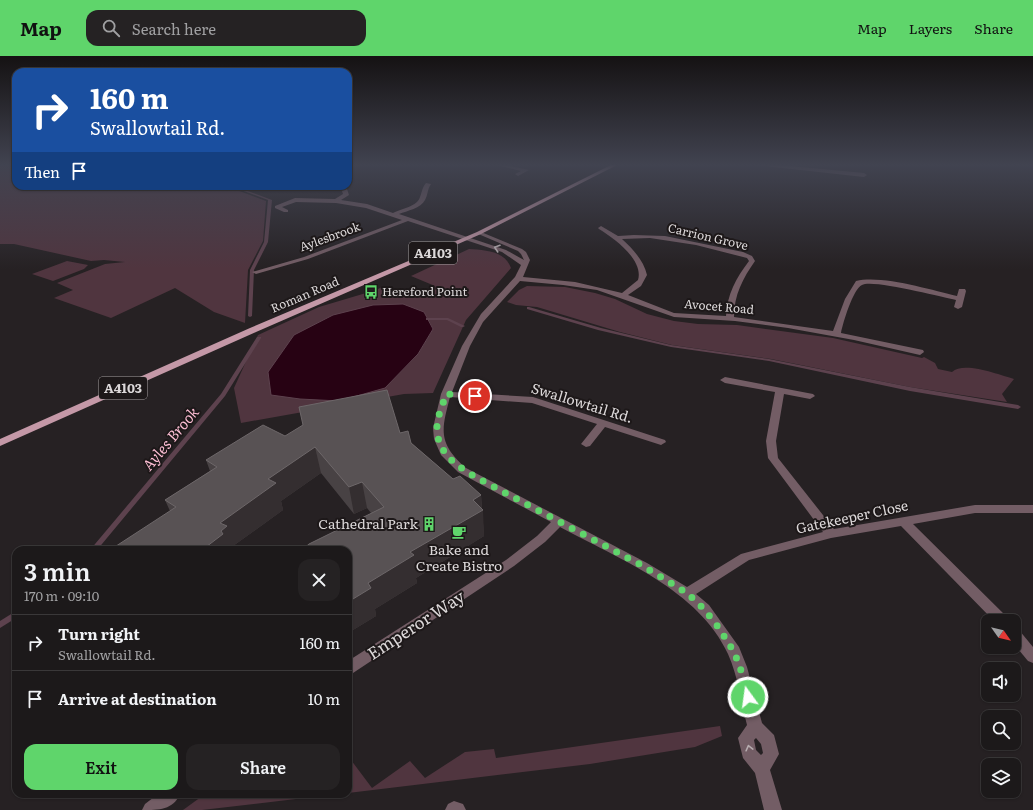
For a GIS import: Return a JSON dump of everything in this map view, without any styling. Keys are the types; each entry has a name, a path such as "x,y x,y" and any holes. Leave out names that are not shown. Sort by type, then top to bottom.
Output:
{"main road":[{"name":"Roman Road","path":"0,443 292,313 479,234 548,199"}],"street":[{"path":"336,202 340,199"},
{"path":"395,214 418,204 423,199"},
{"name":"Aylesbrook","path":"286,210 277,207 295,200 336,202 368,206 504,251 525,264"},
{"name":"Aylesbrook","path":"256,272 306,258 409,219"},
{"path":"601,228 617,238 641,265 644,273 642,280 633,289 622,296"},
{"path":"479,234 520,250 526,256 527,260 524,272 487,311 478,323 446,394 437,428 442,449 450,460 462,470 643,566 687,593 704,609 719,628 734,652 743,677 756,727 746,738 748,749 749,753 762,769 773,810"},
{"name":"Carrion Grove","path":"617,238 641,235 671,238 743,254 750,257 752,261 734,287 729,310 730,319"},
{"name":"Avocet Road","path":"518,279 586,286 622,296 662,312 698,318 730,319 837,333 920,352"},
{"path":"837,333 842,314 856,286 862,282 877,282 961,295 958,307"},
{"path":"726,380 810,396"},
{"path":"780,390 771,441 773,458 831,534"},
{"name":"Swallowtail Rd.","path":"446,394 533,400 661,442"},
{"path":"586,444 603,423"},
{"name":"Gatekeeper Close","path":"687,593 745,557 831,534 975,509 1033,509"},
{"name":"Emperor Way","path":"352,666 510,563 542,539 560,521"},
{"path":"903,521 995,614"},
{"path":"1021,642 1033,657"},
{"path":"151,810 167,798"}],"shaded area":[{"path":"0,199 261,199 266,201 263,241 248,270 245,323 214,312 175,288 111,318 54,298 73,290 57,283 105,264 125,262 104,260 91,261 14,244 0,244"},
{"path":"469,249 494,252 504,258 511,268 466,320 433,393 404,394 241,423 234,388 258,335 319,307 366,293 368,294 384,286 411,298 435,286 411,276","holes":["424,312 433,329 418,354 385,388"]},
{"path":"67,261 88,265 84,269 53,281 32,274"},
{"path":"527,286 565,287 595,293 615,299 647,314 674,321 698,324 737,325 833,338 922,358 924,357 935,363 938,369 952,372 957,369 973,368 1014,379 1002,394 1007,402 910,387 771,359 672,345 620,332 537,307 516,305 507,302 519,290"},
{"path":"403,304 424,312 433,329 418,354 385,388 339,401 300,399 271,395 268,372 294,335 333,315 373,305"},
{"path":"720,726 722,736 695,747 590,764 352,793 352,761 372,788 410,761 425,778 465,752 494,749 496,758"},
{"path":"200,798 304,798 202,810 183,810"}],"building":[{"path":"387,390 400,433 408,431 411,443 453,479 460,476 481,495 473,500 483,510 410,552 414,555 368,583 371,588 352,600 352,546 307,546 384,507 362,482 349,487 315,447 268,479 276,483 220,523 227,526 221,531 223,534 207,546 116,546 176,507 165,500 217,467 206,460 263,425 285,436 303,425 299,407"}],"waterway":[{"name":"Ayles Brook","path":"250,316 252,270 266,242 270,200 268,199"},
{"path":"528,308 600,329 671,346 769,360 910,389 1018,407"},
{"path":"428,319 448,319 463,326"},
{"name":"Ayles Brook","path":"96,546 223,395 259,338"},
{"name":"Ayles Brook","path":"0,625 12,617"}],"place":[{"name":"Hereford Point","path":"371,292"},
{"name":"Cathedral Park","path":"429,524"},
{"name":"Bake and Create Bistro","path":"459,532"}],"route":[{"path":"475,396 446,394 439,415 437,428 442,449 450,460 462,470 643,566 687,593 704,609 729,643 740,667 748,697"}]}
